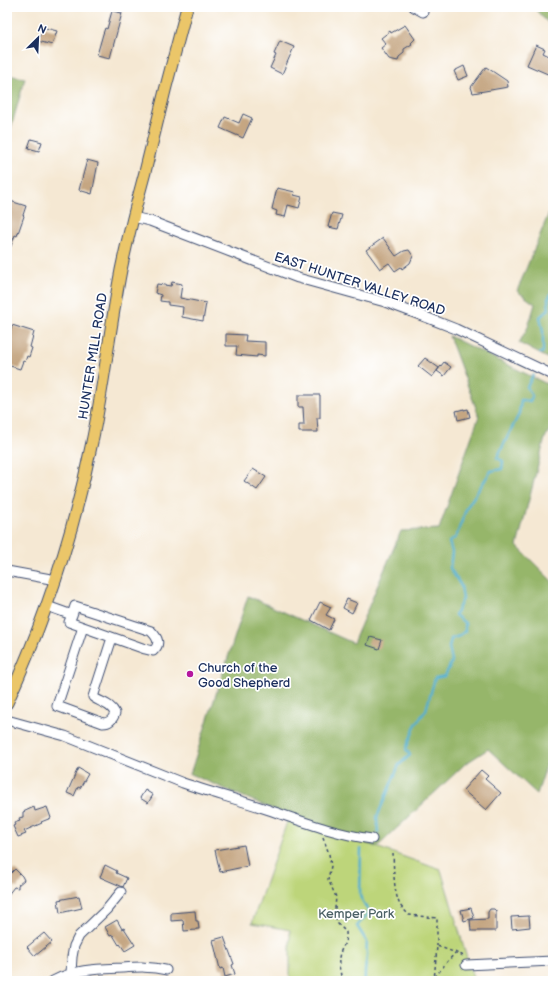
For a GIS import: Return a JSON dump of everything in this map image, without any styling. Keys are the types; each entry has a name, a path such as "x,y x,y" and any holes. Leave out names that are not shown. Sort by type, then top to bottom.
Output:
{"main road":[{"name":"HUNTER MILL ROAD","path":"7,703 47,606 82,490 91,447 114,307 133,217 187,7"}],"street":[{"path":"414,7 424,12"},
{"name":"EAST HUNTER VALLEY ROAD","path":"133,217 157,223 298,278 385,302 428,318 456,329 553,375"},
{"path":"7,571 56,580"},
{"path":"47,606 72,615"},
{"path":"75,606 151,631 157,637 157,648 153,651 83,627 69,622 75,606"},
{"path":"83,627 57,706 103,723 108,723 116,713 107,703 93,697 112,638"},
{"path":"7,720 65,736 183,783 336,832 372,839"},
{"path":"71,973 74,946 79,936 107,909 121,892"},
{"path":"466,965 553,961"},
{"path":"53,981 71,973 85,970 148,967 166,970"}],"path":[{"path":"324,828 323,838 329,854 331,866 328,879 336,897 336,919 338,924 346,932 346,943 339,956 342,981"},
{"path":"393,853 398,898 401,906 409,915 437,918 437,946 434,980"},
{"path":"437,946 462,954 466,965"},
{"path":"434,980 456,952"}],"green space":[{"path":"533,7 553,7 553,28"},
{"path":"7,75 25,78 7,142"},
{"path":"553,203 553,361 519,343 528,327 535,304 517,291"},
{"path":"449,336 553,387 553,424 545,438 517,546 553,582 553,745 537,794 488,749 465,764 377,847 289,816 190,774 248,596 353,643 401,531 439,529 479,416"},
{"name":"Kemper Park","path":"289,816 441,870 474,981 290,981 290,930 252,923"}],"building":[{"path":"112,11 122,13 110,58 97,55"},
{"path":"405,25 415,39 411,43 412,44 404,49 404,53 399,57 398,61 389,59 381,48 386,44 381,38 390,31 391,33"},
{"path":"42,27 57,31 52,45 38,41"},
{"path":"280,41 294,47 282,74 270,68"},
{"path":"536,45 545,49 543,53 553,58 553,69 550,75 527,65"},
{"path":"464,66 468,76 458,80 454,71"},
{"path":"486,67 507,81 508,87 473,93 471,87"},
{"path":"243,114 252,118 243,138 220,128 225,117 239,123"},
{"path":"31,139 42,142 39,151 28,148"},
{"path":"87,160 98,163 92,194 79,190"},
{"path":"277,188 295,192 294,195 302,197 299,208 288,205 285,217 276,215 277,211 272,209"},
{"path":"7,200 26,206 17,236 15,235 8,254 7,254"},
{"path":"332,213 342,215 338,229 328,227"},
{"path":"383,238 396,256 409,250 413,256 410,263 402,269 401,267 395,271 389,263 380,269 366,250"},
{"path":"172,282 182,284 180,298 206,303 203,321 182,317 183,307 168,305 168,302 160,301 161,295 155,293 157,284 171,286"},
{"path":"12,325 34,332 29,357 27,356 25,362 23,361 20,369 7,365 7,342"},
{"path":"226,334 246,335 245,341 265,342 265,356 257,355 257,357 236,355 237,346 226,346"},
{"path":"425,358 439,368 432,377 418,366"},
{"path":"444,362 451,367 444,376 437,371"},
{"path":"298,395 320,395 320,418 317,418 318,432 299,432 299,425 304,425 303,407 298,407"},
{"path":"468,409 470,417 458,420 456,411"},
{"path":"253,469 266,477 257,490 244,481"},
{"path":"347,599 357,603 352,613 343,608"},
{"path":"320,602 331,607 326,615 334,619 329,630 311,620"},
{"path":"370,637 382,640 379,649 367,645"},
{"path":"78,768 88,774 80,788 78,787 74,796 67,793"},
{"path":"481,770 488,776 485,779 501,793 486,810 463,790"},
{"path":"145,790 153,795 148,803 140,798"},
{"path":"34,807 35,811 47,807 51,818 24,831 26,834 18,837 13,826 15,825 14,823 20,821 19,818 23,817 23,812"},
{"path":"244,845 248,866 220,872 215,850"},
{"path":"105,865 117,871 116,873 127,878 123,887 100,877"},
{"path":"15,869 24,880 18,885 18,888 14,887 7,896 7,877"},
{"path":"79,896 82,908 60,913 58,900"},
{"path":"471,908 474,918 464,921 461,910"},
{"path":"490,909 494,909 496,911 496,931 471,931 470,920 488,919 488,912"},
{"path":"195,911 199,929 184,931 183,920 171,921 171,913"},
{"path":"529,916 530,927 512,929 511,917"},
{"path":"117,920 122,929 124,928 135,945 125,951 113,935 110,936 105,927"},
{"path":"44,933 52,942 35,956 27,947"},
{"path":"224,937 234,964 232,965 235,974 225,977 223,968 220,969 213,940"}],"waterway":[{"path":"540,353 543,352 543,331 540,317 549,309 548,299 553,291"},
{"path":"378,833 377,817 399,765 410,755 406,749 416,724 426,710 435,678 445,676 452,661 449,647 451,639 459,636 465,631 465,623 455,615 463,599 461,586 450,568 452,552 449,542 456,537 467,507 491,471 502,469 503,461 497,458 519,414 521,400 530,401 532,396 527,387 533,375"},
{"path":"361,849 360,896 369,913 357,926 367,942 365,981"}],"place":[{"name":"Church of the Good Shepherd","path":"190,674"}]}
